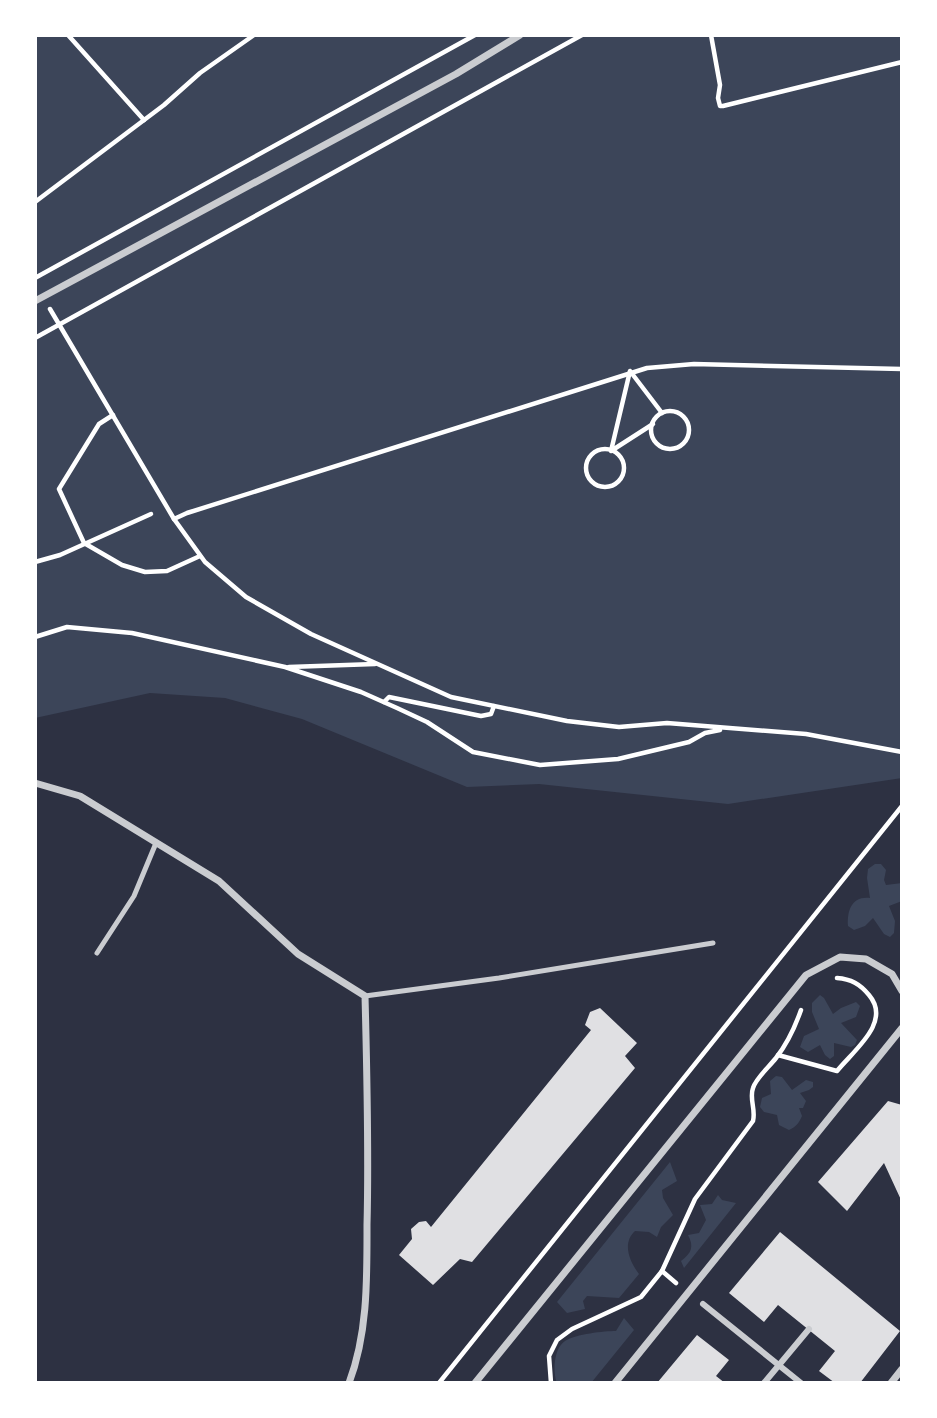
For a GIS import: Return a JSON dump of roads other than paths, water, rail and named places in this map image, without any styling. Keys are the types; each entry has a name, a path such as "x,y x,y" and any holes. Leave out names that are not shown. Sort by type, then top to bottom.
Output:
{"street":[{"path":"39,298 456,74 520,35"},
{"path":"35,783 80,796 219,881 298,954 366,996 369,1144 366,1295 359,1357 349,1383"},
{"path":"475,1383 806,975 840,957 866,959 892,974 902,991"},
{"path":"615,1383 902,1028"},
{"path":"703,1304 801,1383"},
{"path":"764,1383 809,1329"},
{"path":"891,1383 902,1369"}],"lane":[{"path":"97,953 134,896 156,844"},
{"path":"366,996 499,978 713,943"}]}
